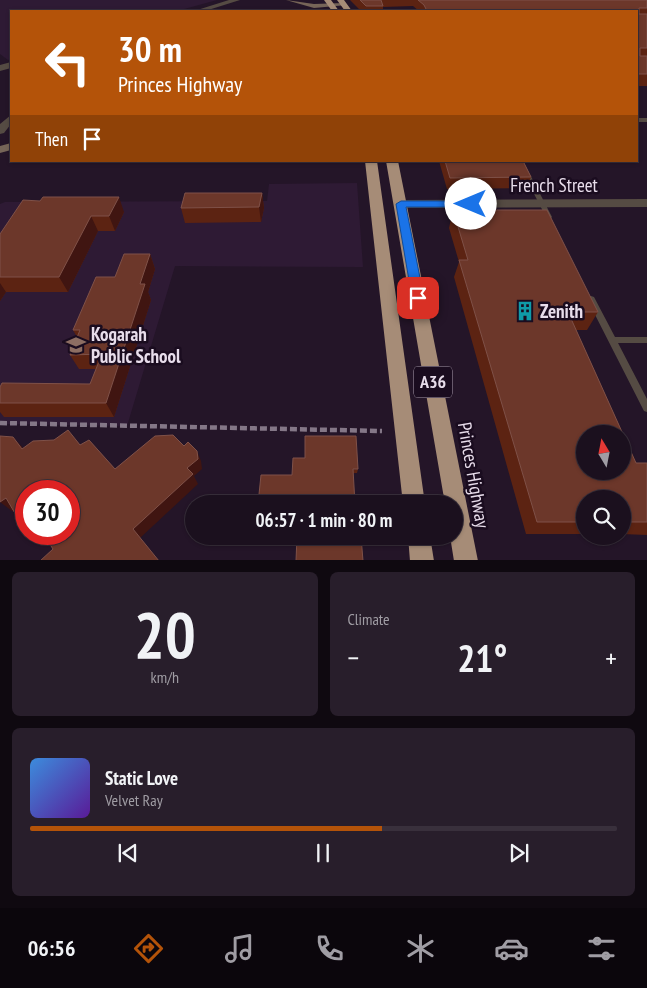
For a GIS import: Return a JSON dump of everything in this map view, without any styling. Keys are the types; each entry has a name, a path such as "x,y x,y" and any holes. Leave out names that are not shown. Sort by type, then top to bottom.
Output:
{"highway":[{"name":"A36","path":"371,162 413,495"},
{"name":"Princes Highway","path":"392,162 466,560"},
{"path":"420,545 422,560"}],"main road":[{"path":"289,0 314,6 332,6 342,2"}],"street":[{"path":"202,10 237,0"},
{"path":"0,131 10,119"},
{"name":"French Street","path":"401,204 647,203"}],"lane":[{"path":"521,162 555,229"},
{"path":"586,289 647,408"},
{"path":"612,340 647,340"}],"path":[{"path":"0,423 382,431"}],"shaded area":[{"path":"0,0 217,0 181,10 10,10 10,59 8,60 0,54"},
{"name":"Kogarah Public School","path":"357,183 363,267 175,266 127,426 0,424 0,204 5,202 267,201 269,184"}],"building":[{"path":"360,0 381,0 383,6 366,6"},
{"path":"418,0 647,0 647,8 639,8 639,14 647,14 647,48 640,48 640,56 647,56 647,74 638,74 638,10 426,10"},
{"path":"445,162 524,162 531,177 450,178"},
{"path":"185,193 262,193 259,207 181,208"},
{"path":"43,197 119,197 109,216 91,216 59,277 0,277 0,234 23,200 40,201"},
{"path":"453,210 547,210 598,312 568,312 619,425 576,425 576,480 631,480 631,452 636,463 647,463 647,522 631,522 631,490 576,490 576,522 537,522 459,260 468,260"},
{"path":"124,254 150,254 140,284 145,284 106,403 0,403 0,387 2,383 90,384 102,354 70,355 80,330 73,330 96,277 115,277"},
{"path":"68,430 80,445 89,440 115,469 155,436 173,435 184,446 188,442 197,451 198,459 187,468 193,474 133,529 158,560 41,560 53,549 50,545 80,545 80,480 15,480 15,513 6,498 0,502 0,436 13,437 22,449 33,441 54,440"},
{"path":"305,436 356,436 358,469 353,469 354,495 259,495 261,475 292,475 293,458 305,458"},
{"path":"297,545 362,545 363,560 296,560"}],"place":[{"name":"Zenith","path":"525,311"},
{"name":"Kogarah Public School","path":"76,345"}],"route":[{"path":"418,298 401,204 471,204"}]}
